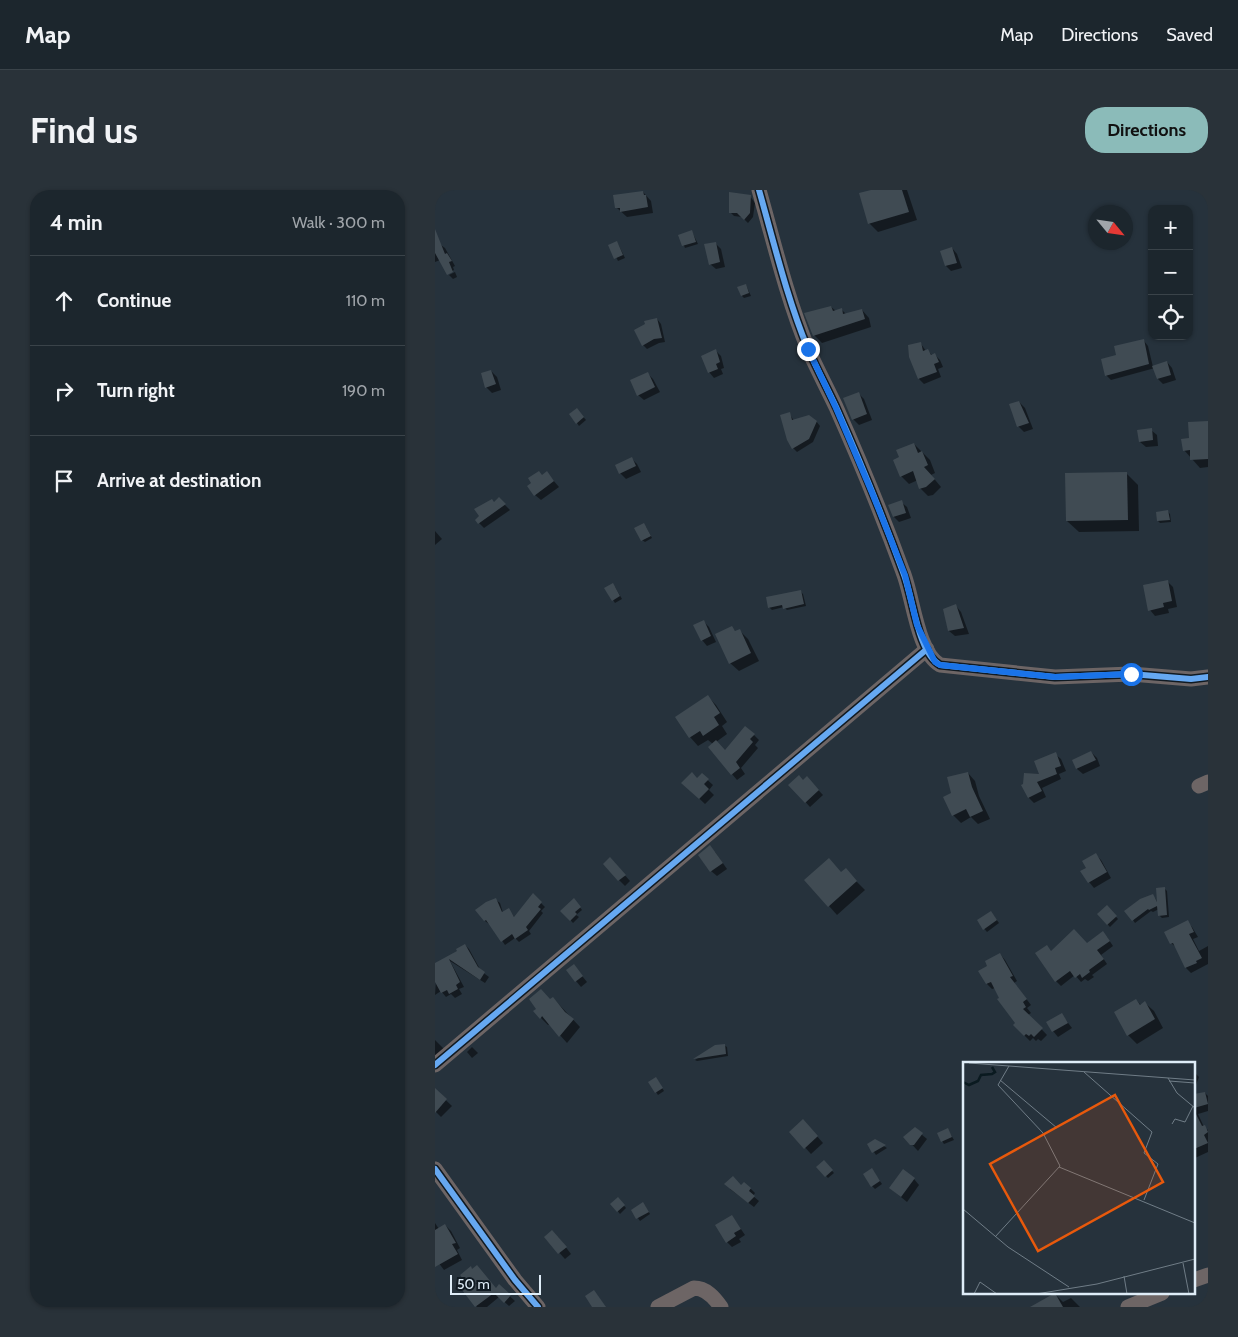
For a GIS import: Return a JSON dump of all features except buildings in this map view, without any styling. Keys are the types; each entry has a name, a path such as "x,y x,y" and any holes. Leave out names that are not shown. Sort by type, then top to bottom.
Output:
{"street":[{"path":"759,190 782,276 808,349 836,408 905,575 917,625 927,649 935,662 940,665 1055,677 1131,674 1191,679 1208,676"},
{"path":"435,1065 927,649"},
{"path":"435,1169 515,1280 538,1307"},
{"path":"1195,1280 1208,1275"},
{"path":"658,1307 694,1288 700,1288 712,1295 721,1307"},
{"path":"1127,1307 1160,1294"}],"cycle path":[{"path":"759,190 800,330 845,427 879,510 907,582 921,636 932,658 940,665 1055,677 1131,674 1191,679 1208,677"},
{"path":"435,1065 927,649"},
{"path":"435,1169 515,1280 538,1307"}],"route":[{"path":"808,349 836,408 873,495 905,575 917,625 927,649 935,662 940,665 1055,677 1131,674"}]}
